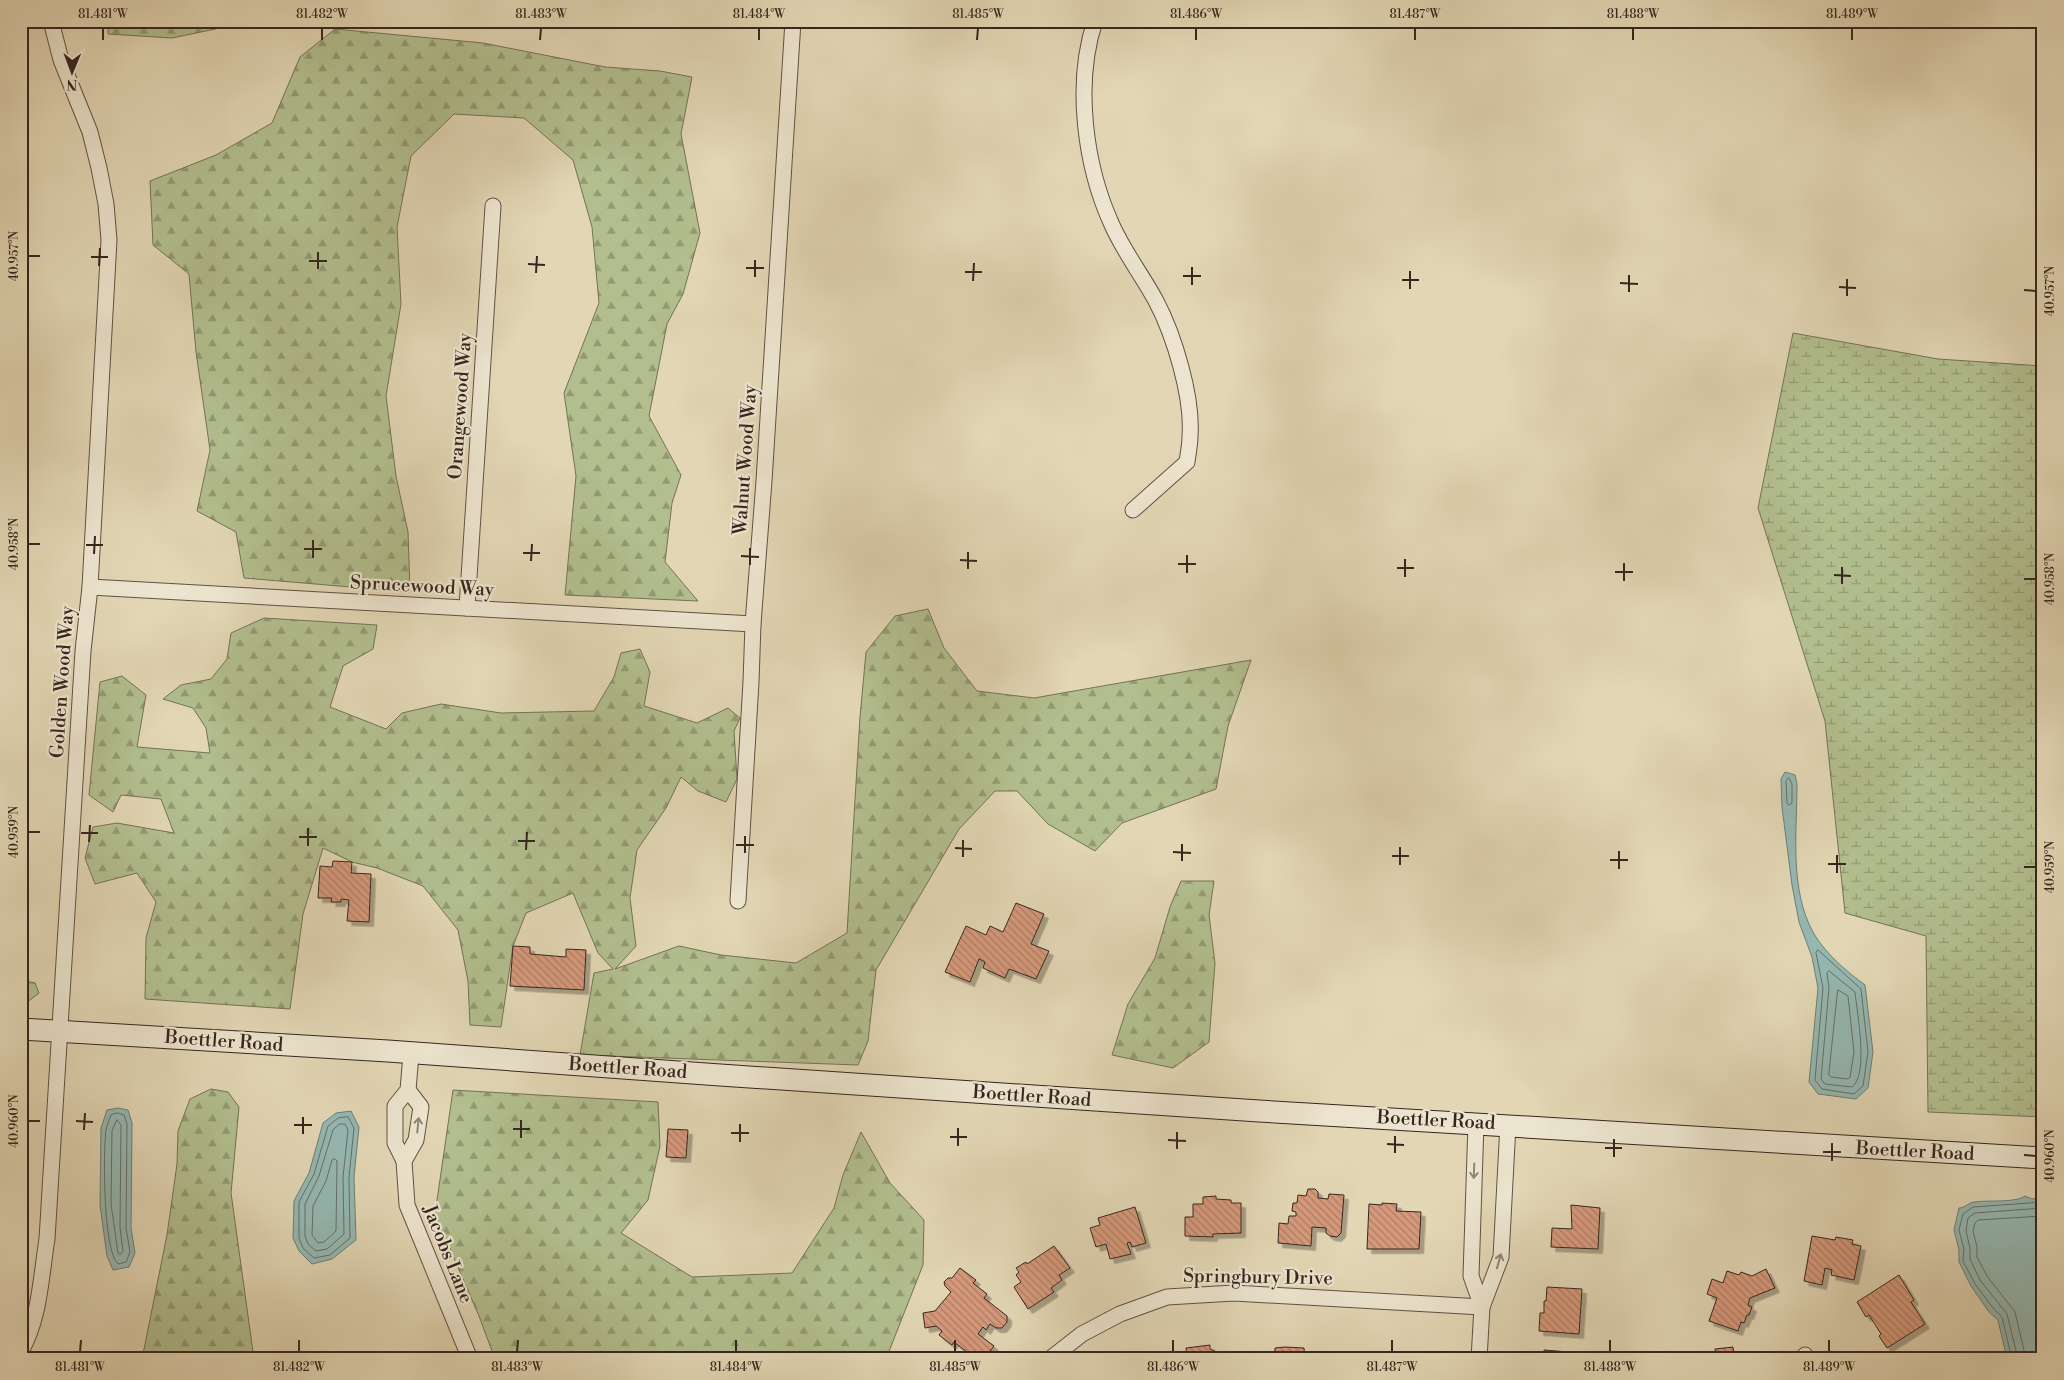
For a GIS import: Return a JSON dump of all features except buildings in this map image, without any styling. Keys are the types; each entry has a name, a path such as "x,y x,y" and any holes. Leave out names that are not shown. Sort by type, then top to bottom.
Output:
{"street":[{"name":"Golden Wood Way","path":"21,1350 30,1336 47,1239 83,651 90,586 109,240 100,168 90,132 61,60 51,21"},
{"name":"Walnut Wood Way","path":"738,901 753,624 762,518 793,21"},
{"path":"1095,21 1090,37 1085,85 1087,140 1095,180 1112,226 1156,301 1174,342 1187,397 1191,435 1187,462 1133,510"},
{"name":"Orangewood Way","path":"467,608 493,206"},
{"name":"Sprucewood Way","path":"90,586 753,624"},
{"name":"Boettler Road","path":"21,1029 1230,1109 1508,1124 2043,1158"},
{"name":"Jacobs Lane","path":"410,1054 408,1090 395,1106 395,1143 404,1160 407,1205 470,1359"},
{"path":"404,1160 416,1140 421,1107 408,1090"},
{"path":"1476,1123 1471,1276 1482,1307"},
{"path":"1479,1359 1482,1307 1501,1257 1508,1124"},
{"name":"Springbury Drive","path":"1050,1359 1082,1334 1120,1314 1167,1297 1234,1293 1482,1307"}],"green space":[{"path":"108,21 220,21 220,28 172,38 108,34"},
{"path":"335,29 483,43 605,67 660,71 692,77 681,134 700,233 683,294 667,324 649,416 681,475 672,503 665,562 698,601 565,595 576,476 564,393 599,303 592,227 573,160 524,118 454,114 411,156 397,227 401,304 386,396 396,476 408,532 410,592 244,578 236,532 197,511 210,450 196,352 189,274 153,245 150,181 216,155 272,123 300,57"},
{"path":"1793,333 1938,359 2043,366 2043,1117 1928,1112 1926,936 1845,913 1825,721 1758,508"},
{"path":"928,609 944,648 977,691 1034,698 1251,660 1228,726 1216,789 1122,823 1095,851 1048,824 1017,791 995,791 959,829 876,970 868,1041 858,1065 580,1055 594,973 613,969 598,953 573,893 526,913 513,946 501,1027 470,1025 468,981 458,930 423,886 377,868 352,862 323,848 303,914 290,1009 145,999 146,938 156,902 137,873 95,884 85,858 93,827 117,823 174,833 161,799 121,795 113,812 89,795 100,682 122,676 146,695 137,747 210,753 206,728 193,708 163,699 181,685 211,679 227,659 231,633 264,618 377,625 373,649 343,666 330,707 386,729 402,713 441,704 501,713 594,711 614,677 621,653 640,649 650,672 644,706 697,723 728,708 740,718 734,731 737,779 726,802 698,791 681,777 666,808 637,850 630,898 636,946 615,969 679,946 721,955 796,963 847,933 860,717 866,652 895,616"},
{"path":"1181,881 1214,881 1209,915 1215,963 1209,1042 1173,1068 1112,1055 1128,1004 1155,958 1170,907"},
{"path":"21,980 35,983 39,993 21,1007"},
{"path":"211,1089 228,1092 239,1107 231,1193 254,1359 142,1359 167,1235 177,1164 178,1131 190,1099"},
{"path":"453,1090 658,1102 660,1146 648,1200 621,1233 692,1277 792,1273 834,1208 843,1175 861,1132 890,1183 924,1220 923,1265 886,1359 495,1359 479,1316 435,1214"}],"water":[{"path":"1785,772 1795,775 1797,784 1796,860 1801,899 1806,917 1814,934 1831,956 1865,985 1873,1052 1868,1088 1856,1099 1818,1094 1809,1082 1818,988 1812,957 1799,922 1792,885 1782,807 1781,779"},
{"path":"118,1108 128,1110 132,1123 131,1228 135,1253 129,1267 113,1270 107,1256 100,1205 101,1128 107,1110"},
{"path":"351,1111 359,1127 354,1177 356,1240 332,1259 312,1264 299,1251 293,1238 294,1201 309,1173 323,1123 336,1113"},
{"path":"2025,1196 2032,1199 2043,1197 2043,1359 2007,1359 1998,1320 1989,1312 1971,1286 1959,1262 1959,1250 1954,1230 1959,1208 1974,1202 2015,1200"}]}
